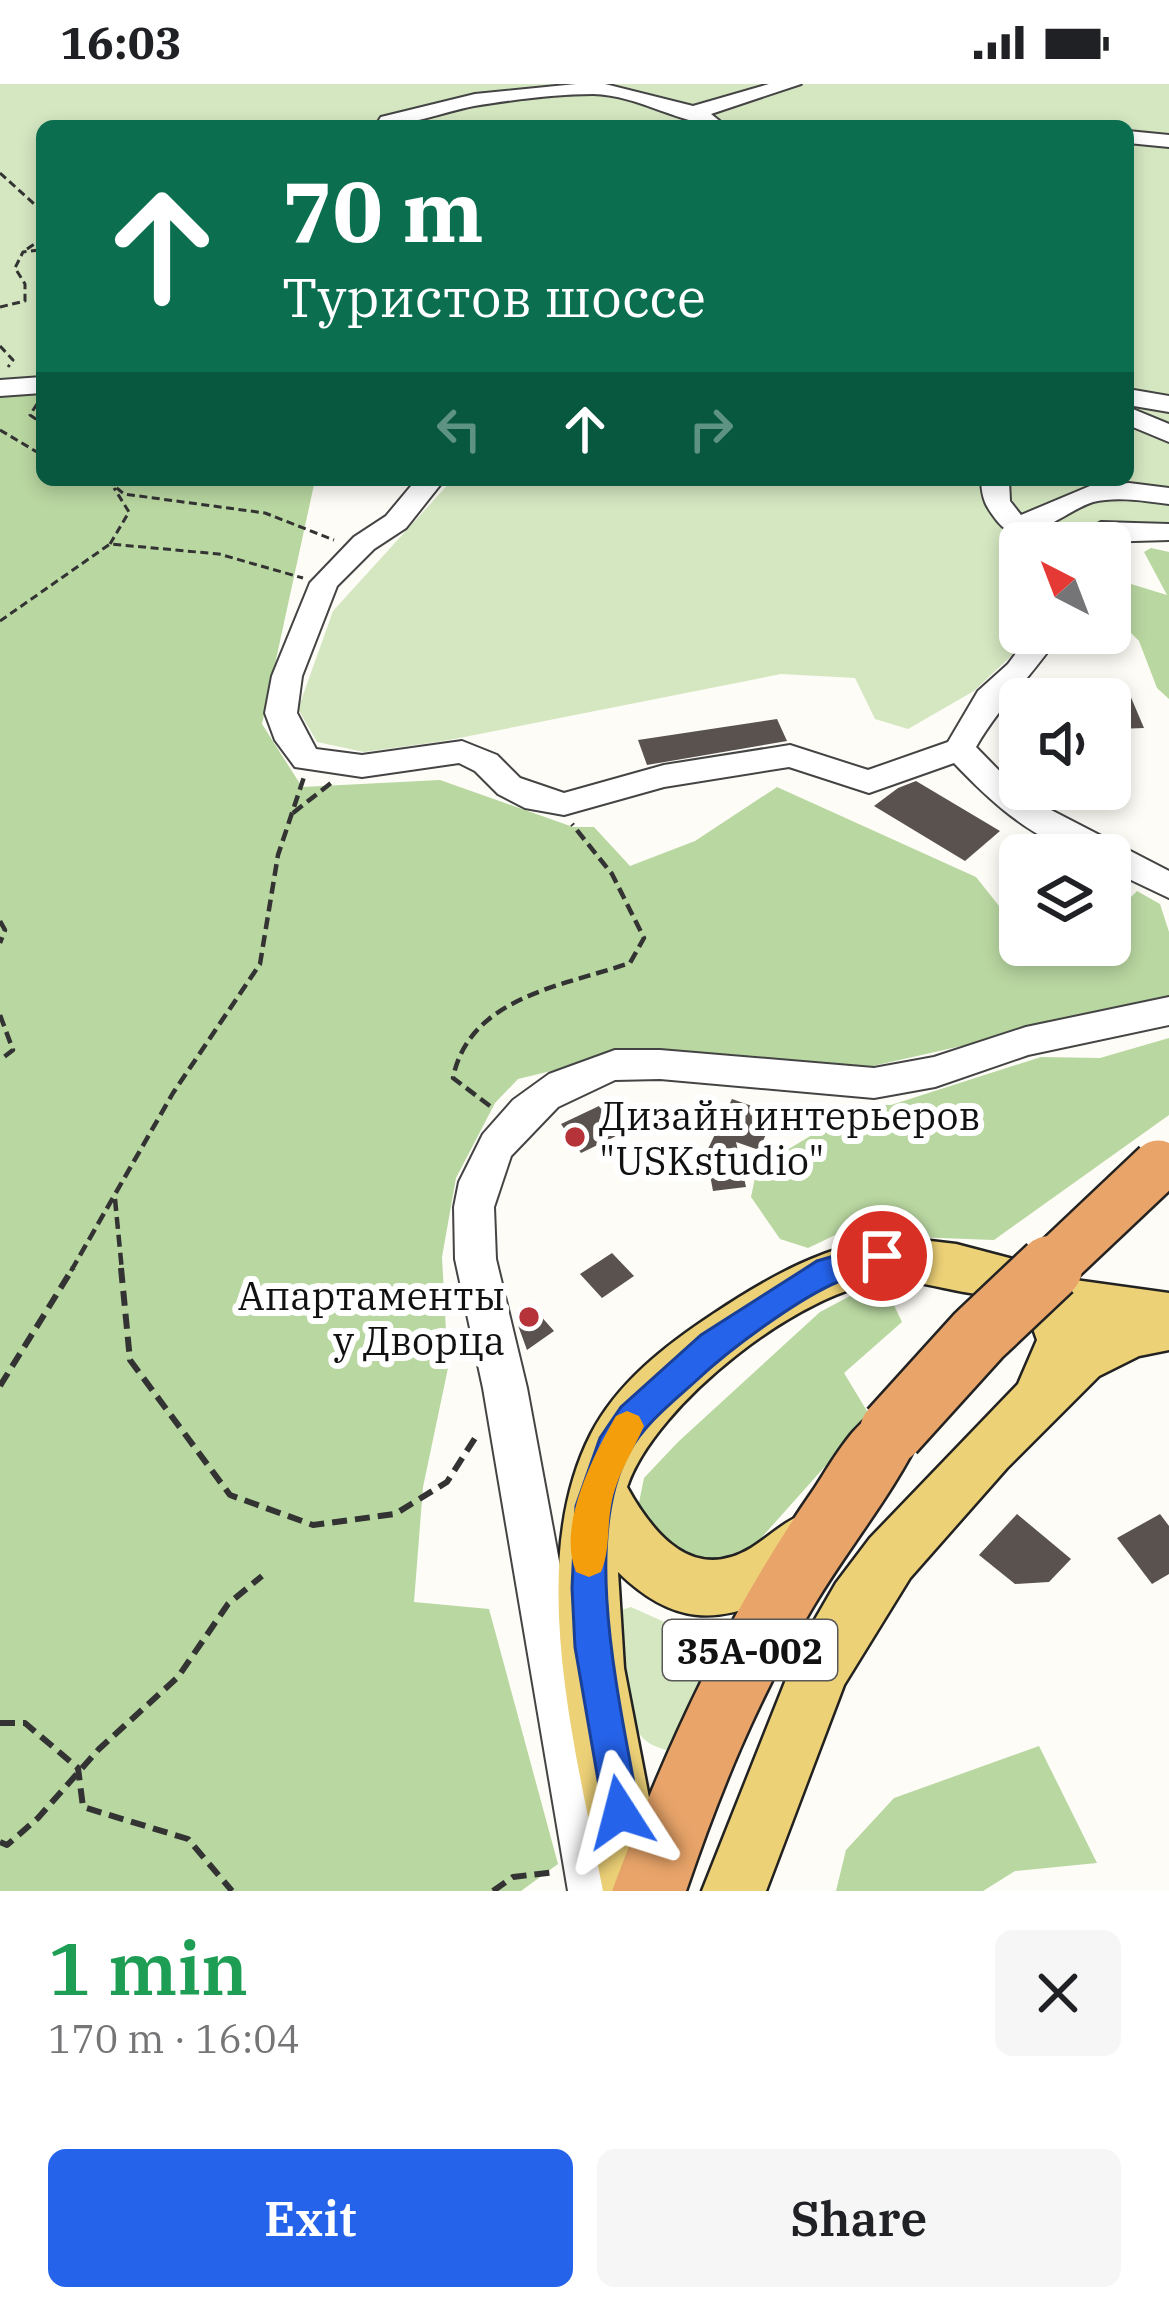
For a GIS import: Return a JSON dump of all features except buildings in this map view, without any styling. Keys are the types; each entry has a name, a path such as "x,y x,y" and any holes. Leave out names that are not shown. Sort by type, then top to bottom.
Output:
{"highway":[{"name":"35А-002","path":"620,1845 735,1679 780,1592 824,1523 900,1438 1031,1312 1165,1167"},
{"name":"35А-002","path":"674,1891 747,1698 792,1604 900,1438"}],"main road":[{"path":"620,1845 589,1588 589,1550 598,1490 622,1433 672,1378 749,1319 828,1271 854,1261 894,1256 1169,1315"},
{"path":"1027,1410 1046,1384 1063,1340 1052,1307 1034,1289"},
{"path":"734,1891 820,1668 857,1603 934,1508 1080,1359 1106,1344 1169,1327"},
{"path":"598,1490 621,1533 650,1569 675,1586 698,1592 725,1590 747,1581 787,1558 824,1523"}],"street":[{"path":"694,112 791,84"},
{"path":"392,120 475,100 597,88 694,112 707,120"},
{"path":"475,100 496,120"},
{"path":"1134,137 1169,140"},
{"path":"0,388 36,385"},
{"path":"1134,398 1169,404"},
{"path":"1134,418 1169,434"},
{"path":"1134,442 1169,458"},
{"path":"425,486 396,522 364,543 324,584 287,676 281,713 291,740 306,759 362,766 462,752 486,763 523,794 564,804 664,776 790,756 869,782 958,749 989,698 1031,654"},
{"path":"995,486 996,502 1014,524 1040,523 1067,502 1118,489 1169,496"},
{"path":"1131,531 1169,532"},
{"path":"958,749 1012,804 1070,834"},
{"path":"1131,866 1169,886"},
{"path":"620,1845 504,1383 473,1216 479,1179 516,1120 566,1084 603,1067 659,1065 874,1083 907,1080 1026,1041 1169,1011"}],"path":[{"path":"0,172 36,206"},
{"path":"0,307 25,301 26,284 15,268 36,243"},
{"path":"27,249 36,250"},
{"path":"0,346 14,360 0,376"},
{"path":"0,430 36,451"},
{"path":"0,620 110,544 129,512 113,486"},
{"path":"115,486 124,494 261,512 287,520 303,533 364,543"},
{"path":"110,544 219,554 324,584"},
{"path":"0,1386 115,1198 172,1093 260,964 278,855 306,759"},
{"path":"293,813 362,766"},
{"path":"516,1120 472,1097 453,1078 453,1062 464,1040 480,1021 534,994 630,963 644,938 612,874 574,827 564,804"},
{"path":"0,921 5,930 0,943"},
{"path":"0,1015 13,1050 0,1060"},
{"path":"115,1198 130,1360 230,1495 313,1525 395,1514 447,1483 504,1383"},
{"path":"0,1842 7,1845 99,1749 178,1676 228,1604 262,1576"},
{"path":"0,1723 25,1723 78,1768 83,1807 188,1839 232,1891"},
{"path":"493,1891 513,1877 620,1845"}],"green space":[{"path":"0,84 1169,84 1169,525 999,522 999,654 1013,654 974,691 908,729 875,719 855,678 781,674 444,741 364,752 317,742 298,709 333,611 447,486 1134,486 1134,120 36,120 36,396 0,393"},
{"path":"0,393 36,395 36,486 314,486 262,724 302,787 440,780 573,827 594,827 630,866 695,841 777,787 976,877 999,906 999,966 1131,966 1131,897 1137,891 1160,904 1169,932 1169,999 855,1070 596,1060 518,1079 495,1103 456,1178 442,1257 448,1368 423,1487 414,1602 489,1609 558,1864 521,1891 0,1891"},
{"path":"1151,548 1169,552 1169,699 1157,688 1139,641 1131,633 1131,584 1167,595 1144,552"},
{"path":"1169,1038 1169,1115 994,1240 912,1237 867,1220 808,1248 780,1239 751,1197 757,1168 812,1135 825,1105 891,1105 1041,1057 1100,1058"},
{"path":"865,1288 889,1295 902,1322 844,1373 870,1416 754,1546 700,1565 635,1522 644,1478 678,1442 820,1312"},
{"path":"631,1607 671,1625 724,1622 733,1628 680,1753 648,1742 630,1714 617,1639 621,1610"},
{"path":"1039,1746 1097,1863 1015,1871 983,1891 836,1891 846,1850 894,1798"}],"slow traffic":[{"path":"589,1560 593,1506 612,1449 627,1426"}],"place":[{"name":"Дизайн интерьеров \"USKstudio\"","path":"575,1137"},
{"name":"Апартаменты у Дворца","path":"529,1317"}],"route":[{"path":"620,1812 593,1647 589,1588 593,1506 612,1449 633,1418 712,1345 828,1271 882,1256"}]}
